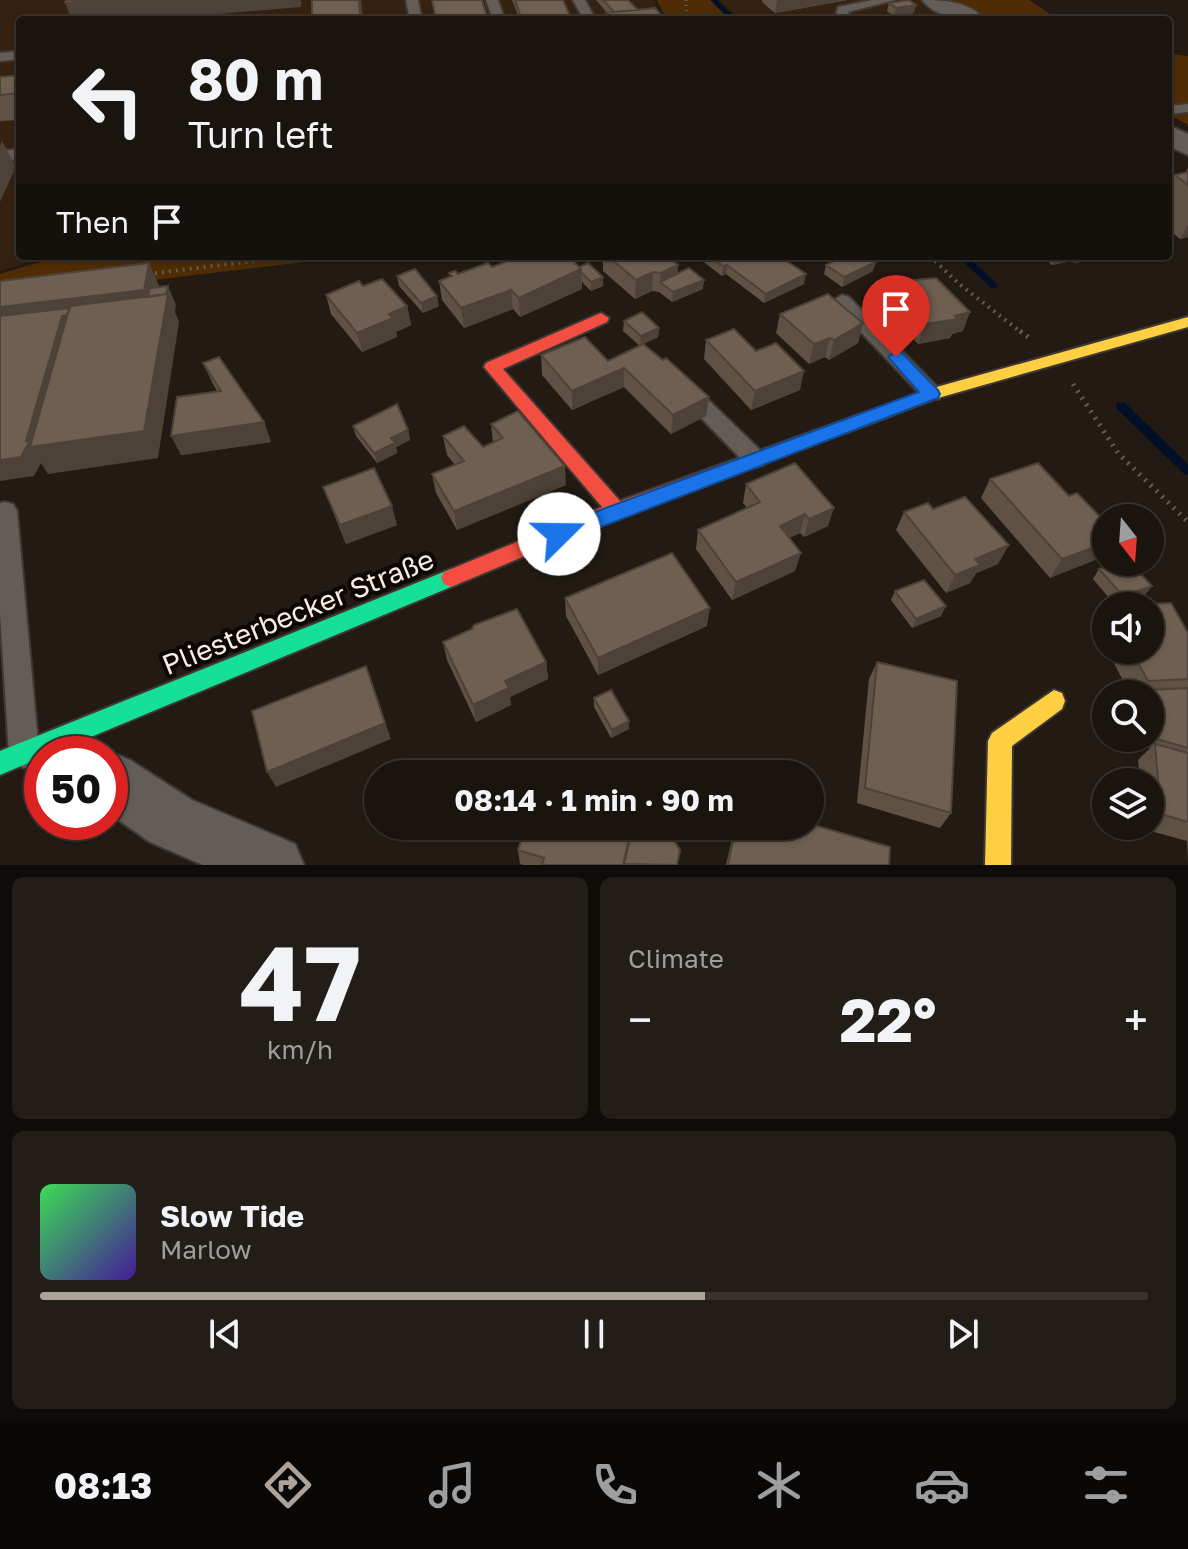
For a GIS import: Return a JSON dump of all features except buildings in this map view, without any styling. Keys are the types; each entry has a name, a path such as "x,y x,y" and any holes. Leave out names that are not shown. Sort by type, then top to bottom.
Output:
{"main road":[{"path":"601,318 492,367 616,510"},
{"name":"Pliesterbecker Straße","path":"101,736 616,510 932,394 1188,322"},
{"path":"998,865 1000,741 1054,701"}],"street":[{"path":"934,0 965,16"},
{"path":"128,792 171,821 274,865"}],"lane":[{"path":"843,16 842,10 889,0"},
{"path":"842,301 932,394"},
{"path":"674,378 755,459"},
{"path":"0,512 5,511 12,758"}],"path":[{"path":"139,275 261,260"}],"shaded area":[{"path":"0,0 654,0 661,16 16,16 16,260 35,260 0,271"},
{"path":"657,0 716,0 730,16 665,16"},
{"path":"720,0 919,0 951,16 736,16"},
{"path":"939,0 1029,0 1053,16 972,16"},
{"path":"1172,54 1188,56 1188,125 1172,116"},
{"path":"63,260 321,260 0,298 0,274 36,263"}],"waterway":[{"path":"713,0 730,16"},
{"path":"966,260 994,286"},
{"path":"1121,406 1188,471"}],"traffic: fast":[{"path":"0,763 451,578"}],"traffic: slow":[{"path":"887,411 932,394 1188,322"},
{"path":"998,865 1000,741 1054,701"}],"traffic: jam":[{"path":"601,318 492,367 616,510"},
{"path":"451,578 616,510 887,411"}],"route":[{"path":"559,534 616,510 932,394 896,357"}]}
